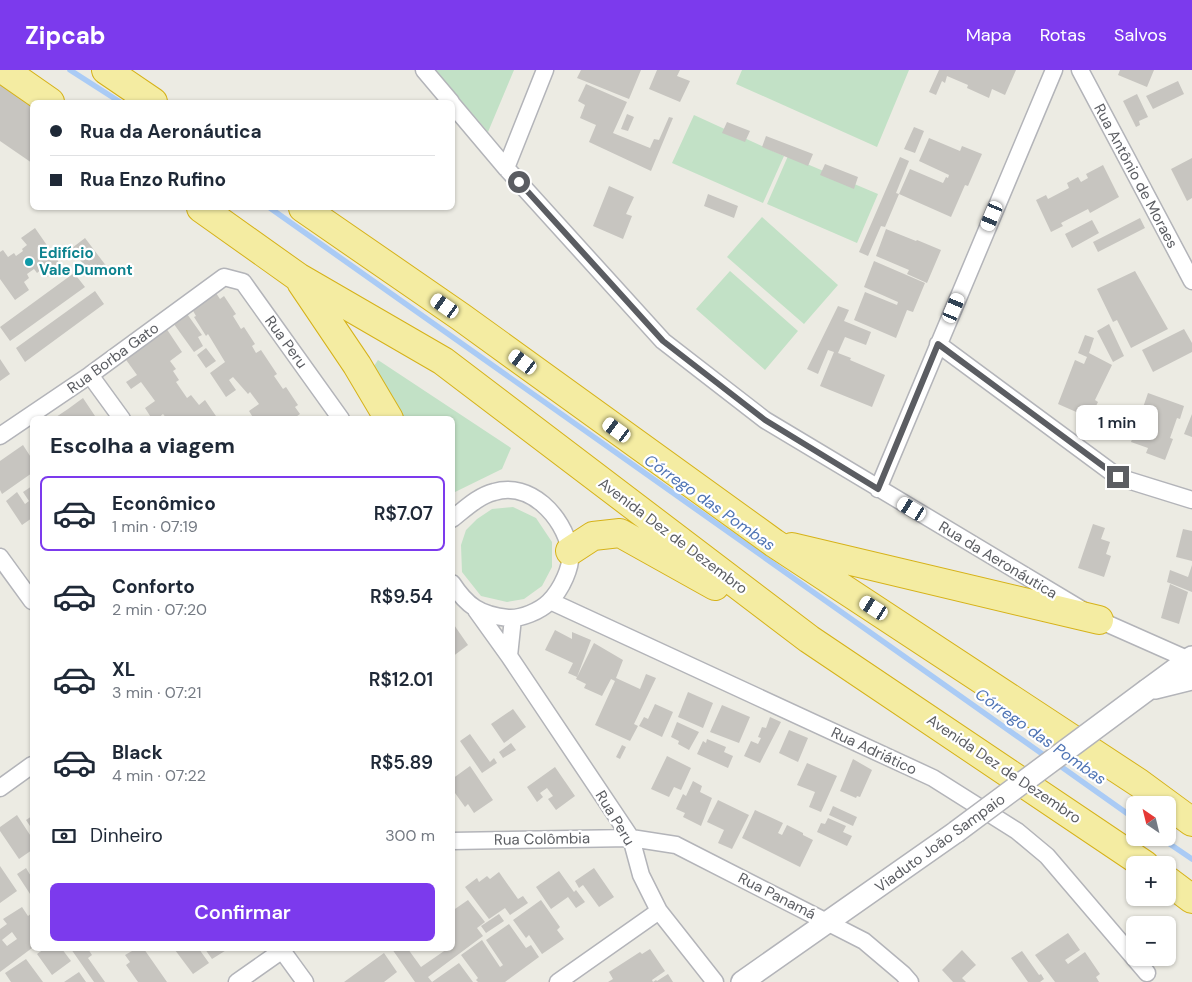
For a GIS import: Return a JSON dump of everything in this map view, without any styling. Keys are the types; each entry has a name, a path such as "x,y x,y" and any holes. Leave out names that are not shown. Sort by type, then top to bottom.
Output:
{"highway":[{"path":"4,70 47,100"},
{"path":"106,70 150,100"},
{"name":"Avenida Dez de Dezembro","path":"204,210 298,277 443,361 809,639 1132,856"},
{"path":"307,210 461,317 774,543 1139,783 1192,822"},
{"path":"298,277 357,366 387,416"},
{"path":"570,551 593,536 620,533 809,639"},
{"path":"774,543 1099,620"},
{"path":"1176,887 1192,899"}],"street":[{"name":"Rua da Aeronáutica","path":"424,70 449,100"},
{"path":"506,168 545,70"},
{"path":"878,489 1054,70"},
{"name":"Rua Antônio de Moraes","path":"1080,70 1192,281"},
{"name":"Rua da Aeronáutica","path":"455,107 506,168 663,341 765,420 1099,620 1190,665"},
{"name":"Rua Borba Gato","path":"0,436 90,375 224,277"},
{"name":"Rua Peru","path":"224,277 243,282 339,416"},
{"path":"938,344 1118,477 1192,500"},
{"path":"90,375 120,416"},
{"path":"455,517 475,501 493,492 512,489 539,500 553,514 565,535 570,551 568,566 562,583 550,601 536,611 513,618 476,610"},
{"path":"0,557 30,598"},
{"name":"Rua Peru","path":"455,587 476,610 509,656 631,838 641,874 659,911 715,982"},
{"name":"Rua Adriático","path":"550,601 933,778 1017,831 1047,856 1147,973"},
{"path":"509,656 513,618"},
{"name":"Viaduto João Sampaio","path":"742,982 829,923 956,832 1147,690 1190,665"},
{"path":"0,788 30,766"},
{"name":"Rua Colômbia","path":"455,841 631,838"},
{"name":"Rua Panamá","path":"631,838 676,845 864,941 910,982"},
{"path":"558,982 659,911"},
{"path":"238,982 279,951"},
{"path":"283,951 305,982"}],"green space":[{"path":"435,70 514,70 488,132"},
{"path":"742,70 909,70 877,147 736,84"},
{"path":"694,115 784,156 763,203 672,163"},
{"path":"788,156 878,194 857,243 767,204"},
{"path":"762,217 838,285 804,324 727,257"},
{"path":"730,271 798,331 765,370 696,309"},
{"path":"378,360 511,448 502,469 455,492 455,416 398,416 372,369"},
{"path":"513,507 536,518 552,542 552,567 542,586 524,599 507,602 481,596 462,572 461,545 466,530 477,519 492,509"}],"building":[{"path":"581,70 641,70 629,99 577,78"},
{"path":"657,70 680,70 677,76 690,81 680,102 649,89"},
{"path":"939,70 1016,70 1005,95 992,89 989,98 967,88 968,85 947,76 945,83 942,81 936,95 929,92"},
{"path":"1120,70 1154,70 1147,87 1118,75"},
{"path":"1178,81 1184,94 1153,109 1146,96"},
{"path":"0,83 30,102 30,162 0,141"},
{"path":"586,84 627,102 613,133 650,148 654,139 659,140 669,117 673,118 651,171 589,142 596,125 580,118 585,105 578,101"},
{"path":"1137,94 1148,117 1139,121 1140,125 1136,127 1123,101"},
{"path":"627,114 634,117 628,131 621,129"},
{"path":"727,122 750,131 745,142 722,133"},
{"path":"914,127 924,131 915,153 904,149"},
{"path":"766,136 813,154 808,166 762,147"},
{"path":"929,138 960,151 962,146 982,154 968,186 965,185 951,217 899,194 910,169 943,183 946,177 948,178 949,175 919,161"},
{"path":"900,157 909,161 896,193 899,194 885,227 881,226 868,256 859,252"},
{"path":"1192,158 1192,198 1187,201 1171,169"},
{"path":"825,164 858,177 854,189 820,175"},
{"path":"1103,165 1119,197 1090,213 1088,209 1061,223 1063,226 1051,232 1036,200 1046,195 1048,199 1069,188 1067,183 1078,177 1081,182 1088,178 1086,174"},
{"path":"609,186 634,197 626,214 632,216 623,239 593,226"},
{"path":"708,194 738,206 734,218 704,206"},
{"path":"1140,218 1145,228 1098,252 1093,242"},
{"path":"1092,220 1099,233 1072,248 1065,234"},
{"name":"Edifício Vale Dumont","path":"35,228 62,267 47,277 42,269 37,273 34,269 27,274 29,278 24,282 29,290 15,300 0,279 0,252 3,250 8,257 14,253 16,256 27,245 21,238"},
{"path":"886,229 941,250 927,283 907,274 909,270 876,256"},
{"path":"85,238 107,267 92,277 72,248"},
{"path":"874,261 925,283 913,312 907,310 896,338 854,320 865,292 897,305 898,302 864,287"},
{"path":"1135,271 1168,329 1131,348 1117,320 1113,322 1097,289"},
{"path":"74,273 85,287 10,341 0,327"},
{"path":"95,291 104,304 25,362 16,348"},
{"path":"216,293 220,299 224,296 236,314 233,316 241,329 244,327 255,344 252,346 256,353 261,350 277,374 274,376 283,389 286,387 298,405 295,407 300,414 297,416 252,416 249,411 259,404 250,392 248,394 233,377 229,380 236,390 226,397 210,373 225,362 208,334 206,336 194,317 196,316 192,309"},
{"path":"838,306 849,310 844,321 871,332 866,345 845,337 838,353 885,375 872,407 820,386 834,352 828,350 818,374 807,369"},
{"path":"185,311 202,335 198,337 203,346 194,352 171,320"},
{"path":"1109,324 1124,356 1113,362 1097,331"},
{"path":"166,328 182,352 170,361 176,369 173,371 179,380 176,382 187,398 191,395 199,405 205,400 216,416 165,416 163,414 161,416 150,416 145,408 155,401 141,382 131,389 126,382 137,375 124,357"},
{"path":"1184,329 1192,343 1192,352 1153,372 1142,350"},
{"path":"1085,335 1094,338 1089,353 1112,365 1095,400 1098,402 1090,418 1058,404 1075,360 1084,364 1087,357 1078,353"},
{"path":"206,348 216,361 206,368 197,355"},
{"path":"0,359 10,374 0,381"},
{"path":"1148,393 1184,406 1180,419 1177,418 1170,438 1173,439 1165,460 1146,453 1148,448 1131,442"},
{"path":"83,398 95,416 58,416"},
{"path":"1192,414 1192,437 1184,434"},
{"path":"23,445 30,456 30,474 2,494 0,490 0,461"},
{"path":"30,487 30,519 22,525 6,501 17,492 25,504 29,501 23,492"},
{"path":"1093,524 1105,528 1101,539 1110,542 1106,554 1111,556 1104,577 1078,568"},
{"path":"1183,529 1192,531 1192,561 1176,557"},
{"path":"1192,565 1192,592 1167,582 1170,570 1188,577"},
{"path":"1170,584 1188,592 1179,624 1161,618"},
{"path":"455,626 468,645 455,655"},
{"path":"555,630 572,639 572,632 591,640 577,677 568,673 573,663 545,650"},
{"path":"594,643 623,660 616,678 640,689 646,674 656,678 634,724 638,726 630,741 595,725 615,681 611,679 602,696 584,688 586,684 576,679"},
{"path":"688,692 713,703 703,728 678,717"},
{"path":"655,704 673,712 662,737 639,726 644,717 648,719"},
{"path":"722,705 750,717 739,743 710,732"},
{"path":"513,709 526,727 504,743 491,724"},
{"path":"770,717 781,722 760,763 744,756 751,741 758,744 761,738 758,737 762,727 766,728"},
{"path":"677,722 699,732 689,750 678,744 679,741 671,737"},
{"path":"789,730 808,738 798,762 779,753"},
{"path":"470,734 490,762 494,758 497,763 482,773 460,741"},
{"path":"707,739 726,747 724,752 733,756 728,768 697,754 703,741 706,743"},
{"path":"511,743 516,750 503,758 499,752"},
{"path":"622,745 626,747 620,759 616,757"},
{"path":"667,756 691,768 681,790 674,787 669,797 651,789"},
{"path":"853,759 872,770 860,797 857,796 856,798 840,791"},
{"path":"807,763 837,776 821,812 809,807 815,792 797,785"},
{"path":"470,766 493,800 474,813 468,804 465,807 455,793 455,777"},
{"path":"555,767 575,796 556,810 548,799 553,796 547,788 540,793 543,797 537,802 527,787"},
{"path":"693,781 702,786 700,792 712,798 701,826 683,817 685,813 676,809 683,794 686,796"},
{"path":"718,800 749,815 732,849 718,843 724,830 707,822"},
{"path":"833,806 857,817 853,826 829,815"},
{"path":"755,810 783,823 778,833 782,835 787,825 813,840 800,867 742,838"},
{"path":"17,815 30,835 30,851 19,859 0,831 0,827"},
{"path":"30,817 30,826 26,820"},
{"path":"828,818 846,826 843,832 852,836 847,846 817,832 821,823 825,824"},
{"path":"0,866 17,891 0,903"},
{"path":"26,868 30,875 30,894 17,874"},
{"path":"594,868 614,897 599,907 583,885 579,888 575,881"},
{"path":"559,871 574,892 576,890 585,902 576,908 568,897 551,909 536,887"},
{"path":"499,872 518,899 523,896 528,903 510,915 505,908 489,919 465,887 477,878 479,882 487,876 490,879"},
{"path":"468,900 485,922 477,928 483,936 428,977 432,982 415,982 393,951 409,951 421,967 444,951 455,951 455,909"},
{"path":"541,900 560,927 557,930 564,939 542,954 529,935 526,938 513,920"},
{"path":"22,907 28,916 30,914 30,950 0,972 0,929 7,924 3,919","holes":["12,932 17,939 7,946 2,940"]},
{"path":"499,914 504,921 486,933 481,926"},
{"path":"509,924 526,948 531,945 539,957 505,982 478,982 476,980 478,978 461,955 482,940 500,967 503,965 486,940"},
{"path":"1068,933 1080,950 1065,960 1068,964 1085,952 1100,974 1096,977 1099,982 1055,982 1035,955"},
{"path":"650,949 665,971 652,980 653,982 608,982 613,979 609,972 640,952 642,954"},
{"path":"962,950 976,965 962,978 966,982 953,982 942,970"},
{"path":"41,951 64,951 71,961 52,975 37,954"},
{"path":"72,951 89,951 92,955 88,958 105,982 94,982"},
{"path":"132,951 145,951 167,982 138,982 126,965 130,962 125,955"},
{"path":"176,951 200,951 209,963 193,974"},
{"path":"206,951 225,951 212,959"},
{"path":"1022,951 1044,979 1040,982 1028,982 1011,958"},
{"path":"384,953 397,972 384,982 344,982"},
{"path":"26,959 43,982 11,982 5,973"},
{"path":"459,963 473,982 432,982"},
{"path":"79,972 86,982 64,982"},
{"path":"668,974 673,982 653,982"}],"waterway":[{"name":"Córrego das Pombas","path":"70,70 117,100"},
{"name":"Córrego das Pombas","path":"273,210 1048,758"},
{"name":"Córrego das Pombas","path":"1056,763 1126,813"},
{"name":"Córrego das Pombas","path":"1173,846 1192,859"}],"place":[{"name":"Edifício Vale Dumont","path":"29,262"}],"route":[{"path":"519,182 663,341 765,420 878,489 938,344 1118,477"}]}
